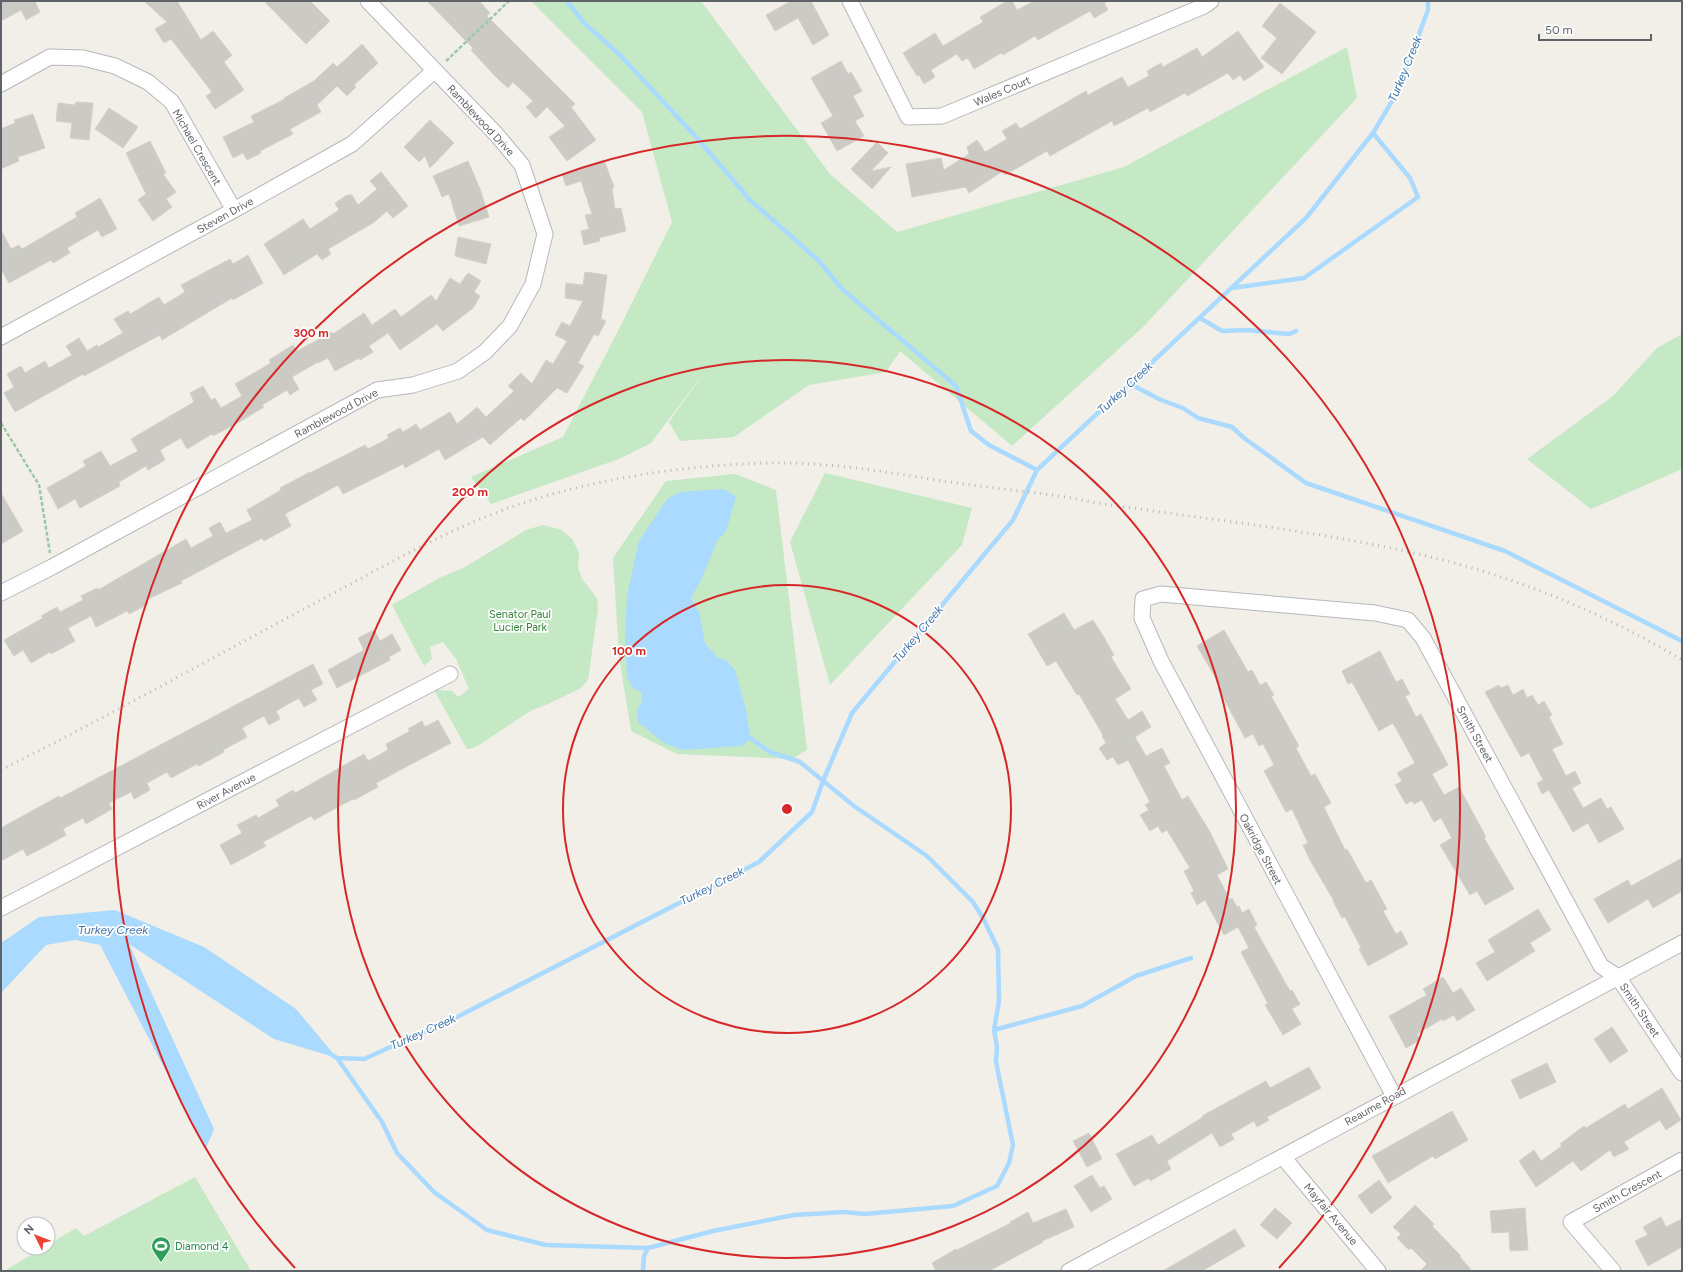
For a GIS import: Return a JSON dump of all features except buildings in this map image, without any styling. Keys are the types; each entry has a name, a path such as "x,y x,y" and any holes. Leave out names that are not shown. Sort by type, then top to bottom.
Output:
{"street":[{"name":"Ramblewood Drive","path":"1,593 52,567 377,390 413,385 458,370 485,352 510,326 533,284 545,234 522,165 496,134 368,1"},
{"name":"Wales Court","path":"850,1 908,117 942,116 1204,6 1211,1"},
{"name":"Michael Crescent","path":"1,84 50,56 83,58 115,66 148,82 172,102 234,210"},
{"name":"Steven Drive","path":"1,337 352,144 434,71"},
{"name":"Smith Street","path":"1143,599 1161,594 1375,613 1408,620 1423,638 1601,966 1618,977 1682,1073"},
{"name":"Oakridge Street","path":"1143,599 1142,618 1161,661 1394,1096"},
{"name":"River Avenue","path":"1,908 450,674"},
{"name":"Reaume Road","path":"1069,1271 1682,942"},
{"name":"Mayfair Avenue","path":"1283,1157 1378,1271"},
{"name":"Smith Crescent","path":"1613,1271 1572,1222 1682,1160"}],"path":[{"path":"434,71 450,58 509,1"},
{"path":"1,423 39,485 52,567"}],"green space":[{"path":"531,1 701,1 830,174 897,232 1124,167 1347,47 1357,98 1143,327 1012,446 900,351 886,372 809,385 734,437 680,441 669,422 706,370 651,443 619,459 491,504 471,477 563,437 672,222 642,112"},
{"path":"1682,334 1682,469 1591,509 1527,459 1613,396 1657,348"},
{"path":"825,473 972,508 962,545 830,685 790,542"},
{"path":"735,474 776,490 807,750 792,759 677,754 631,731 619,656 613,558 666,481"},
{"name":"Senator Paul Lucier Park","path":"543,525 562,530 573,540 579,553 578,568 582,579 597,598 598,609 588,680 581,688 532,710 479,745 467,749 434,690 452,691 458,697 469,689 456,659 443,642 430,647 432,659 424,666 392,605 439,578 465,567 526,530"},
{"path":"195,1177 251,1271 4,1271 29,1256 56,1256 56,1240 76,1228 84,1236"}],"water":[{"path":"724,489 736,497 726,531 717,541 702,578 691,598 699,612 705,643 718,658 726,660 735,670 747,714 750,738 742,746 682,750 664,743 638,722 637,709 641,704 642,693 632,687 627,677 625,638 627,595 639,541 667,499 680,492"},
{"name":"Turkey Creek","path":"115,910 204,947 296,1009 337,1058 274,1039 129,944 214,1129 206,1148 100,945 75,940 46,945 1,993 1,943 39,917"}],"waterway":[{"path":"567,1 585,24 619,54 697,138 750,200 819,261 842,289 956,386 971,431 989,445 1037,470"},
{"name":"Turkey Creek","path":"332,1055 337,1058 364,1059 461,1015 759,862 812,812 823,781 852,713 1013,520 1037,470 1306,218 1373,133 1398,91 1428,10 1428,1"},
{"name":"Turkey Creek","path":"1232,288 1304,278 1418,197 1410,178 1373,133"},
{"path":"1200,318 1222,331 1247,330 1289,334 1296,331"},
{"path":"1130,384 1161,400 1183,408 1198,418 1232,427 1244,438 1306,483 1505,551 1682,641"},
{"path":"337,1058 382,1122 397,1153 434,1192 487,1230 546,1245 648,1248 713,1231 794,1215 845,1212 864,1214 953,1206 997,1186 1009,1163 1013,1145 996,1062 997,1047 994,1030 999,1001 998,949 983,918 973,902 927,856 854,806 800,762 770,752 750,738"},
{"path":"994,1030 1082,1006 1136,976 1191,958"},
{"path":"643,1271 644,1256 648,1248"}],"railway":[{"path":"1,770 126,705 403,556 476,521 526,502 589,485 656,472 725,465 790,463 850,467 1065,497 1350,540 1427,556 1493,574 1559,598 1591,612 1682,660"}],"place":[{"name":"Diamond 4","path":"161,1263"}]}
